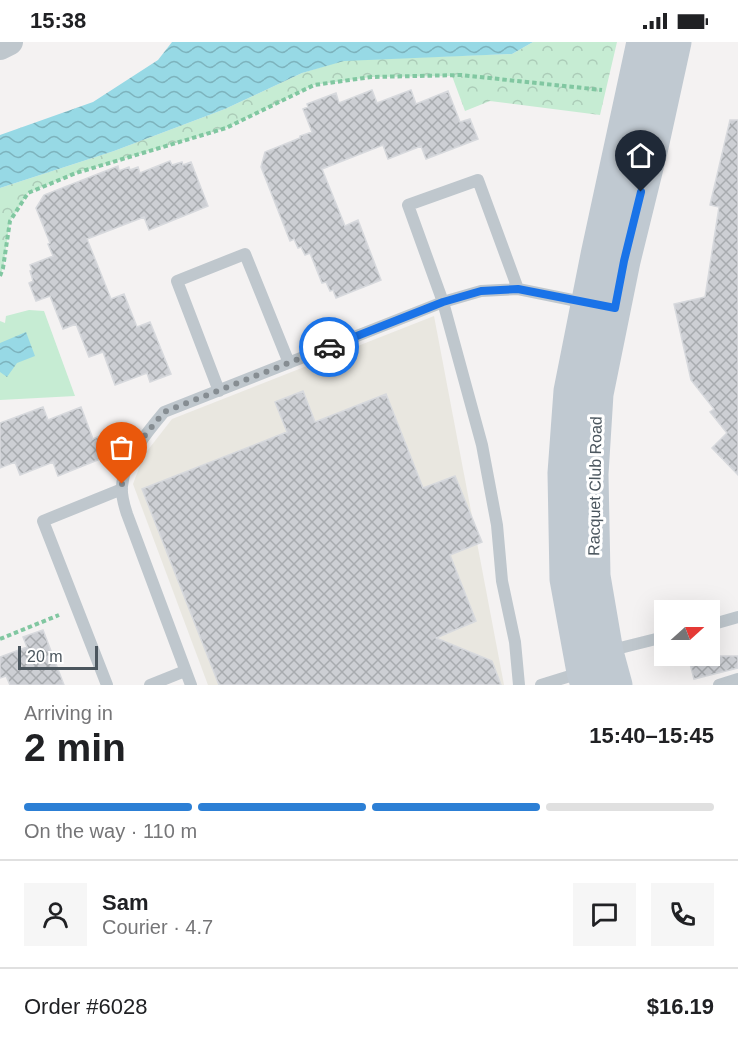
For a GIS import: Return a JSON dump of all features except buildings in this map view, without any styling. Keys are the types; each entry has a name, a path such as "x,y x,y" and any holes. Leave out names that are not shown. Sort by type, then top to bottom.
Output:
{"street":[{"path":"0,47 10,42"},
{"name":"Racquet Club Road","path":"597,670 592,474 601,306 643,42"},
{"name":"Racquet Club Road","path":"601,306 624,261 675,42"}],"lane":[{"path":"518,289 478,180 408,205 443,302 482,445 497,525 502,580 515,642 519,685"},
{"path":"219,391 177,281 187,277 245,254 289,363"},
{"path":"191,685 126,514 122,489 123,477 142,439 164,412 443,302 481,291 518,289 601,306"},
{"path":"107,685 43,521 122,489"},
{"path":"720,622 738,617"},
{"path":"541,685 597,670 654,642"},
{"path":"150,685 185,671"},
{"path":"719,685 738,679"}],"path":[{"path":"0,276 10,221 28,193 76,173 226,129 314,85 371,77 461,75 606,90"},
{"path":"0,639 77,608"}],"shaded area":[{"path":"434,316 504,685 208,685 133,484 144,455 172,419"}],"green space":[{"path":"533,42 617,42 600,115 490,101 465,111 452,76 371,77 314,85 226,128 76,173 28,193 10,221 0,276 0,188 114,151 225,109 302,73 344,60 512,54"},
{"path":"29,310 44,311 75,396 0,400 0,321 5,323 6,316"}],"water":[{"path":"172,42 533,42 512,54 344,61 302,73 225,109 114,151 0,188 0,135 93,102 158,60"},
{"path":"26,332 35,356 17,363 7,377 0,372 0,343"}],"way so far":[{"path":"122,484 126,470 142,439 164,412 329,347"}],"route":[{"path":"329,347 443,302 481,291 518,289 615,308 641,192"}]}
